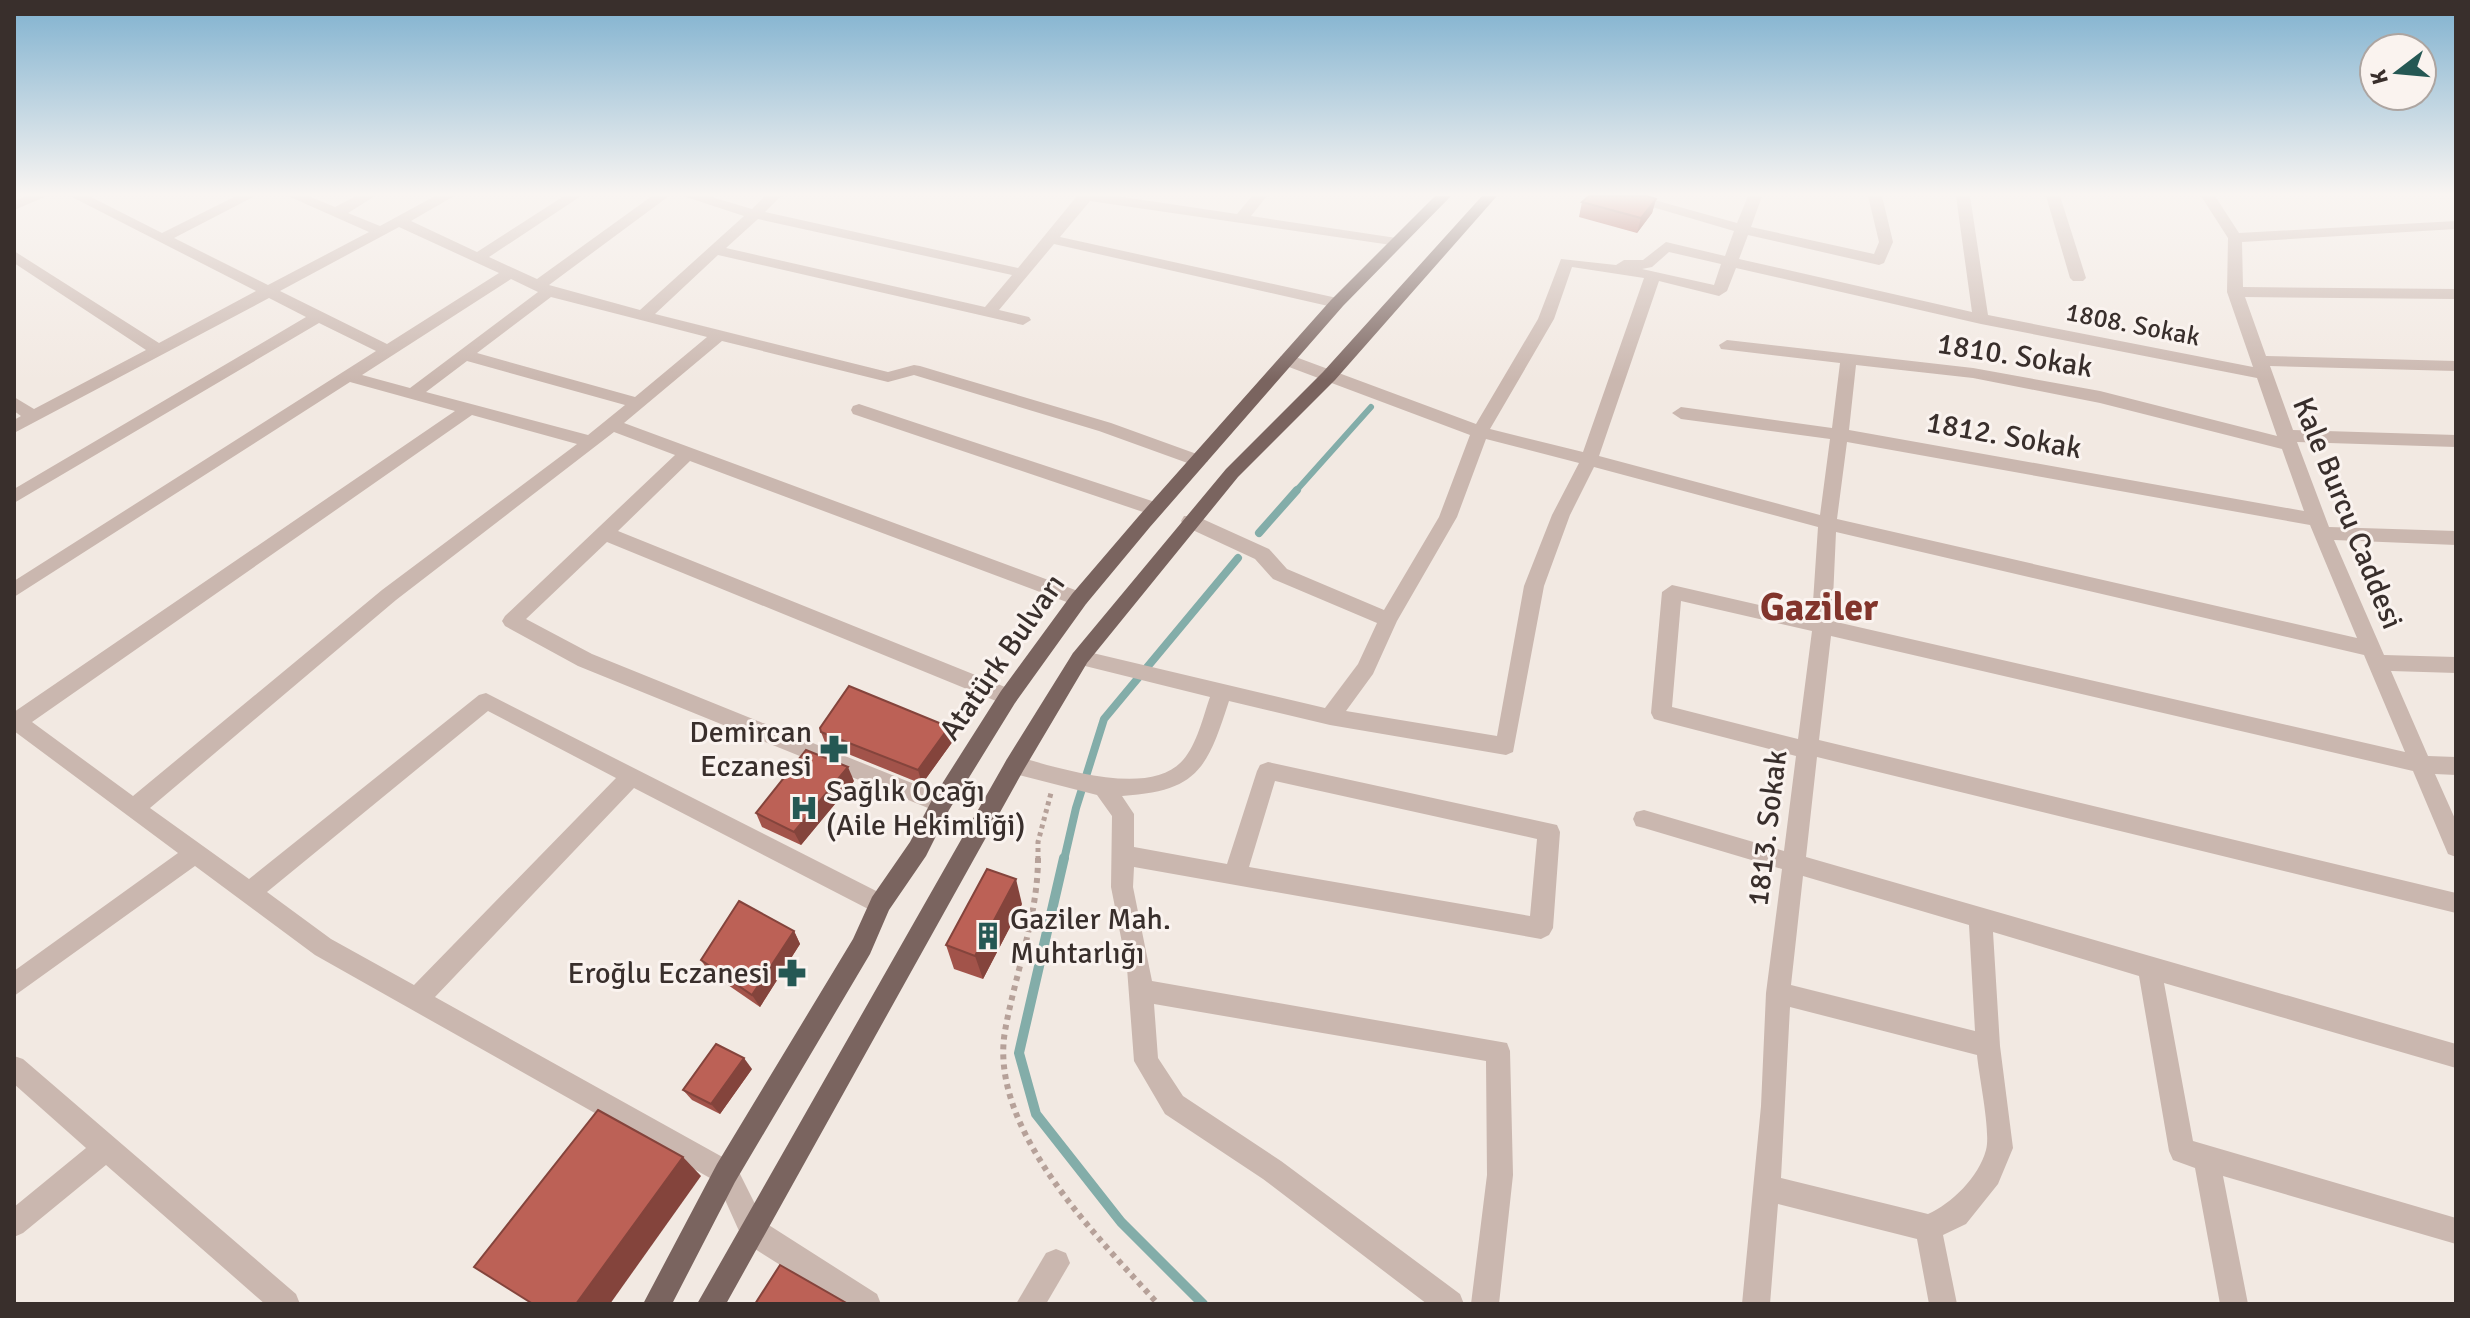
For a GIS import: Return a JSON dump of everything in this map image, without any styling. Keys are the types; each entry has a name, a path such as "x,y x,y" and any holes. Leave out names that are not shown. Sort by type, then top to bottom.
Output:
{"main road":[{"name":"Atatürk Bulvarı","path":"657,1304 726,1173 862,946 880,904 918,849 941,804 1008,697 1079,599 1155,509 1337,303 1382,258"},
{"path":"711,1304 1015,765 1080,658 1232,473 1329,376 1435,258"}],"street":[{"path":"16,258 160,351"},
{"path":"198,258 390,352"},
{"path":"14,427 334,258"},
{"path":"473,258 544,289 888,377 914,370 1105,427 1199,461"},
{"path":"413,394 584,258"},
{"path":"643,316 707,258"},
{"path":"748,258 1023,320"},
{"path":"952,258 1022,273"},
{"path":"989,312 1035,258"},
{"path":"1133,258 1337,303"},
{"name":"1808. Sokak","path":"1600,267 1647,264 1654,258"},
{"name":"1808. Sokak","path":"1710,258 1981,319 2262,368 2456,366"},
{"path":"1330,717 1366,668 1388,620 1448,517 1480,432 1546,319 1566,262 1653,275 1719,291 1731,258"},
{"path":"1972,258 1981,319"},
{"path":"2072,258 2078,278"},
{"name":"Kale Burcu Caddesi","path":"2235,258 2235,292 2319,527 2456,847"},
{"path":"14,590 508,274"},
{"path":"1080,658 1330,717 1506,746 1534,586 1561,515 1589,460 1653,275"},
{"path":"2235,292 2456,294"},
{"path":"14,497 317,317"},
{"path":"134,808 389,595 591,442 719,335"},
{"name":"1810. Sokak","path":"1727,345 1973,373 2086,395 2287,441 2456,441"},
{"path":"465,355 638,403"},
{"path":"1287,360 1480,432 1829,524 2374,656 2456,665"},
{"name":"1813. Sokak","path":"1756,1304 1774,1106 1778,993 1822,626 1821,585 1842,435 1848,361"},
{"path":"350,377 591,442"},
{"path":"14,403 34,417"},
{"path":"469,409 15,721 323,947 726,1173 754,1232 867,1304"},
{"path":"859,410 1155,509"},
{"name":"1812. Sokak","path":"1681,413 1842,435 2319,527 2456,538"},
{"path":"612,425 1079,599"},
{"path":"688,453 512,621 585,660 941,804"},
{"path":"1190,521 1262,554 1280,574 1388,620"},
{"path":"604,533 1008,697"},
{"path":"2456,766 2421,764 1672,592 1661,713 2456,903"},
{"path":"1015,765 1100,787 1138,787 1174,778 1190,768 1222,690"},
{"path":"249,893 486,701 880,904"},
{"path":"1121,855 1235,875 1541,928 1549,832 1268,771 1235,875"},
{"path":"416,1000 631,777"},
{"path":"1100,787 1123,814 1122,887 1140,990 1146,1061 1174,1105 1272,1170 1450,1304"},
{"path":"1644,819 2456,1056"},
{"path":"14,985 195,853"},
{"path":"1765,1187 1928,1228 1957,1215 1989,1175 2000,1148 1988,1046 1980,918"},
{"path":"2149,968 2182,1151 2456,1231"},
{"path":"1140,990 1498,1051 1500,1175 1485,1304"},
{"path":"1778,993 1988,1046"},
{"path":"14,1068 286,1304"},
{"path":"14,1224 106,1148"},
{"path":"2206,1158 2234,1304"},
{"path":"1928,1228 1943,1304"},
{"path":"1030,1304 1056,1263"}],"path":[{"path":"1062,778 1038,842 1035,886 1004,1035 1005,1076 1026,1140 1083,1220 1158,1304"}],"building":[{"path":"849,686 949,727 918,770 821,732 820,728"},
{"path":"806,750 848,767 794,832 756,813"},
{"path":"987,869 1016,879 975,956 946,945"},
{"path":"739,901 794,931 752,995 701,960"},
{"path":"716,1044 744,1058 711,1104 683,1090"},
{"path":"598,1110 683,1157 576,1304 533,1304 474,1267"},
{"path":"780,1265 848,1304 755,1304"}],"waterway":[{"path":"1295,492 1371,407"},
{"path":"1259,533 1297,490"},
{"path":"1064,860 1076,808 1104,719 1238,558"},
{"path":"1064,858 1019,1053 1036,1114 1121,1222 1203,1304"}],"place":[{"name":"Demircan Eczanesi","path":"834,749"},
{"name":"Sağlık Ocağı (Aile Hekimliği)","path":"804,808"},
{"name":"Gaziler Mah. Muhtarlığı","path":"988,936"},
{"name":"Eroğlu Eczanesi","path":"792,973"}],"district":[{"name":"Gaziler","path":"1819,607"}]}
